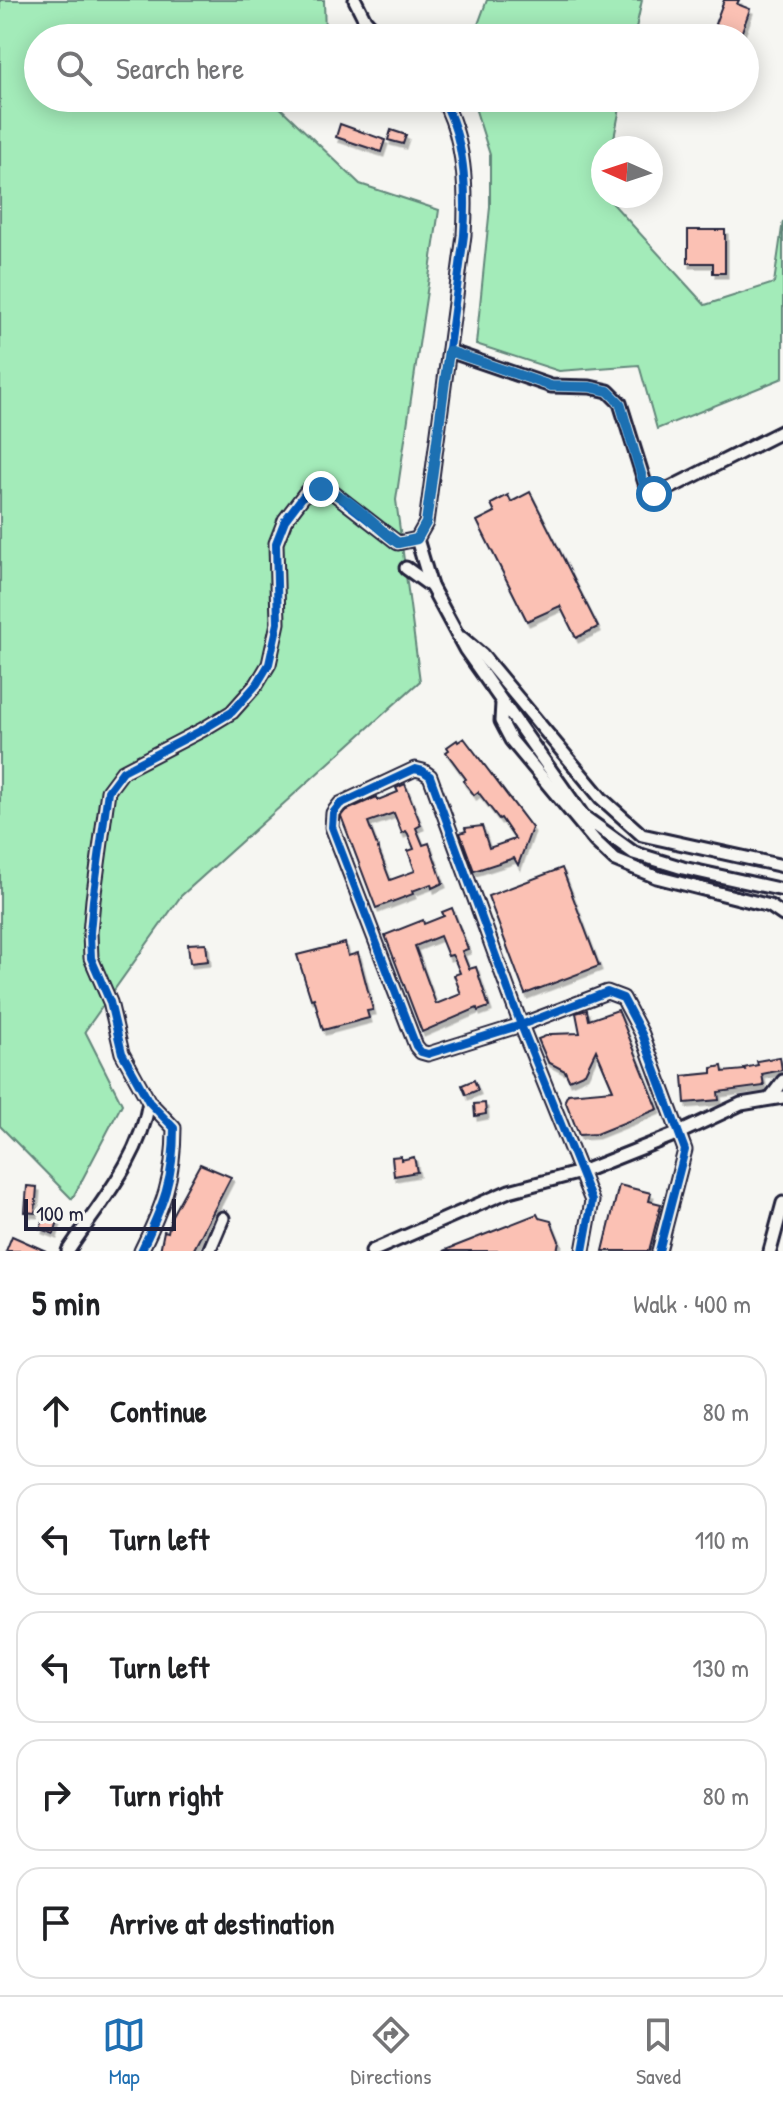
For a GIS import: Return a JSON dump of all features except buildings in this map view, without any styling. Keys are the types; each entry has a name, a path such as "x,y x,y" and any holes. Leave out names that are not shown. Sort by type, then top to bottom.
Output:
{"street":[{"path":"355,0 369,24"},
{"path":"450,112 463,172 466,205 426,523 417,539 431,586 456,633 583,816 634,853 683,868 783,890"},
{"path":"449,351 551,386 590,387 608,391 620,403 648,493 664,491 783,431"},
{"path":"141,1251 164,1203 174,1162 174,1128 149,1102 122,1053 110,1002 91,958 93,900 108,791 123,771 232,712 257,684 269,664 278,623 276,543 285,520 307,491 331,491 398,543 417,539"},
{"path":"406,568 431,586"},
{"path":"456,633 482,655 601,798 642,835 783,866"},
{"path":"502,702 501,721 511,740 595,841 615,860 656,877 770,906 783,915"},
{"path":"583,1251 592,1201 521,1025 430,776 415,769 340,804 333,813 332,827 416,1046 428,1054 521,1025 607,992 623,998 642,1034 685,1150 659,1251"},
{"path":"372,1251 509,1191 581,1172 679,1133 741,1104 777,1097 783,1081"},
{"path":"68,1251 117,1181 146,1124 149,1102"},
{"path":"770,1251 783,1203"},
{"path":"209,1251 223,1218"}],"green space":[{"path":"0,0 324,0 325,24 24,24 24,112 285,112 360,184 439,210 396,500 420,681 181,896 85,1031 122,1104 72,1199 0,1126"},
{"path":"487,0 642,0 637,24 478,24"},
{"path":"476,112 619,112 614,136 591,136 591,208 617,208 705,305 774,283 783,221 783,378 657,429 639,365 559,371 476,344 490,207 490,155"}],"cycle path":[{"path":"141,1251 166,1192 174,1128 149,1102 122,1053 110,1002 91,958 93,900 108,791 123,771 232,712 257,684 269,664 278,623 276,543 285,520 307,491 331,491 398,543 417,539 426,523 465,218 463,164 449,112"},
{"path":"583,1251 592,1201 521,1025 430,776 415,769 340,804 333,813 332,827 416,1046 428,1054 521,1025 607,992 623,998 642,1034 685,1150 659,1251"}],"route":[{"path":"321,489 344,499 378,530 398,543 417,539 426,523 449,351 551,386 590,387 608,391 620,403 644,484 648,493 654,494"}]}
